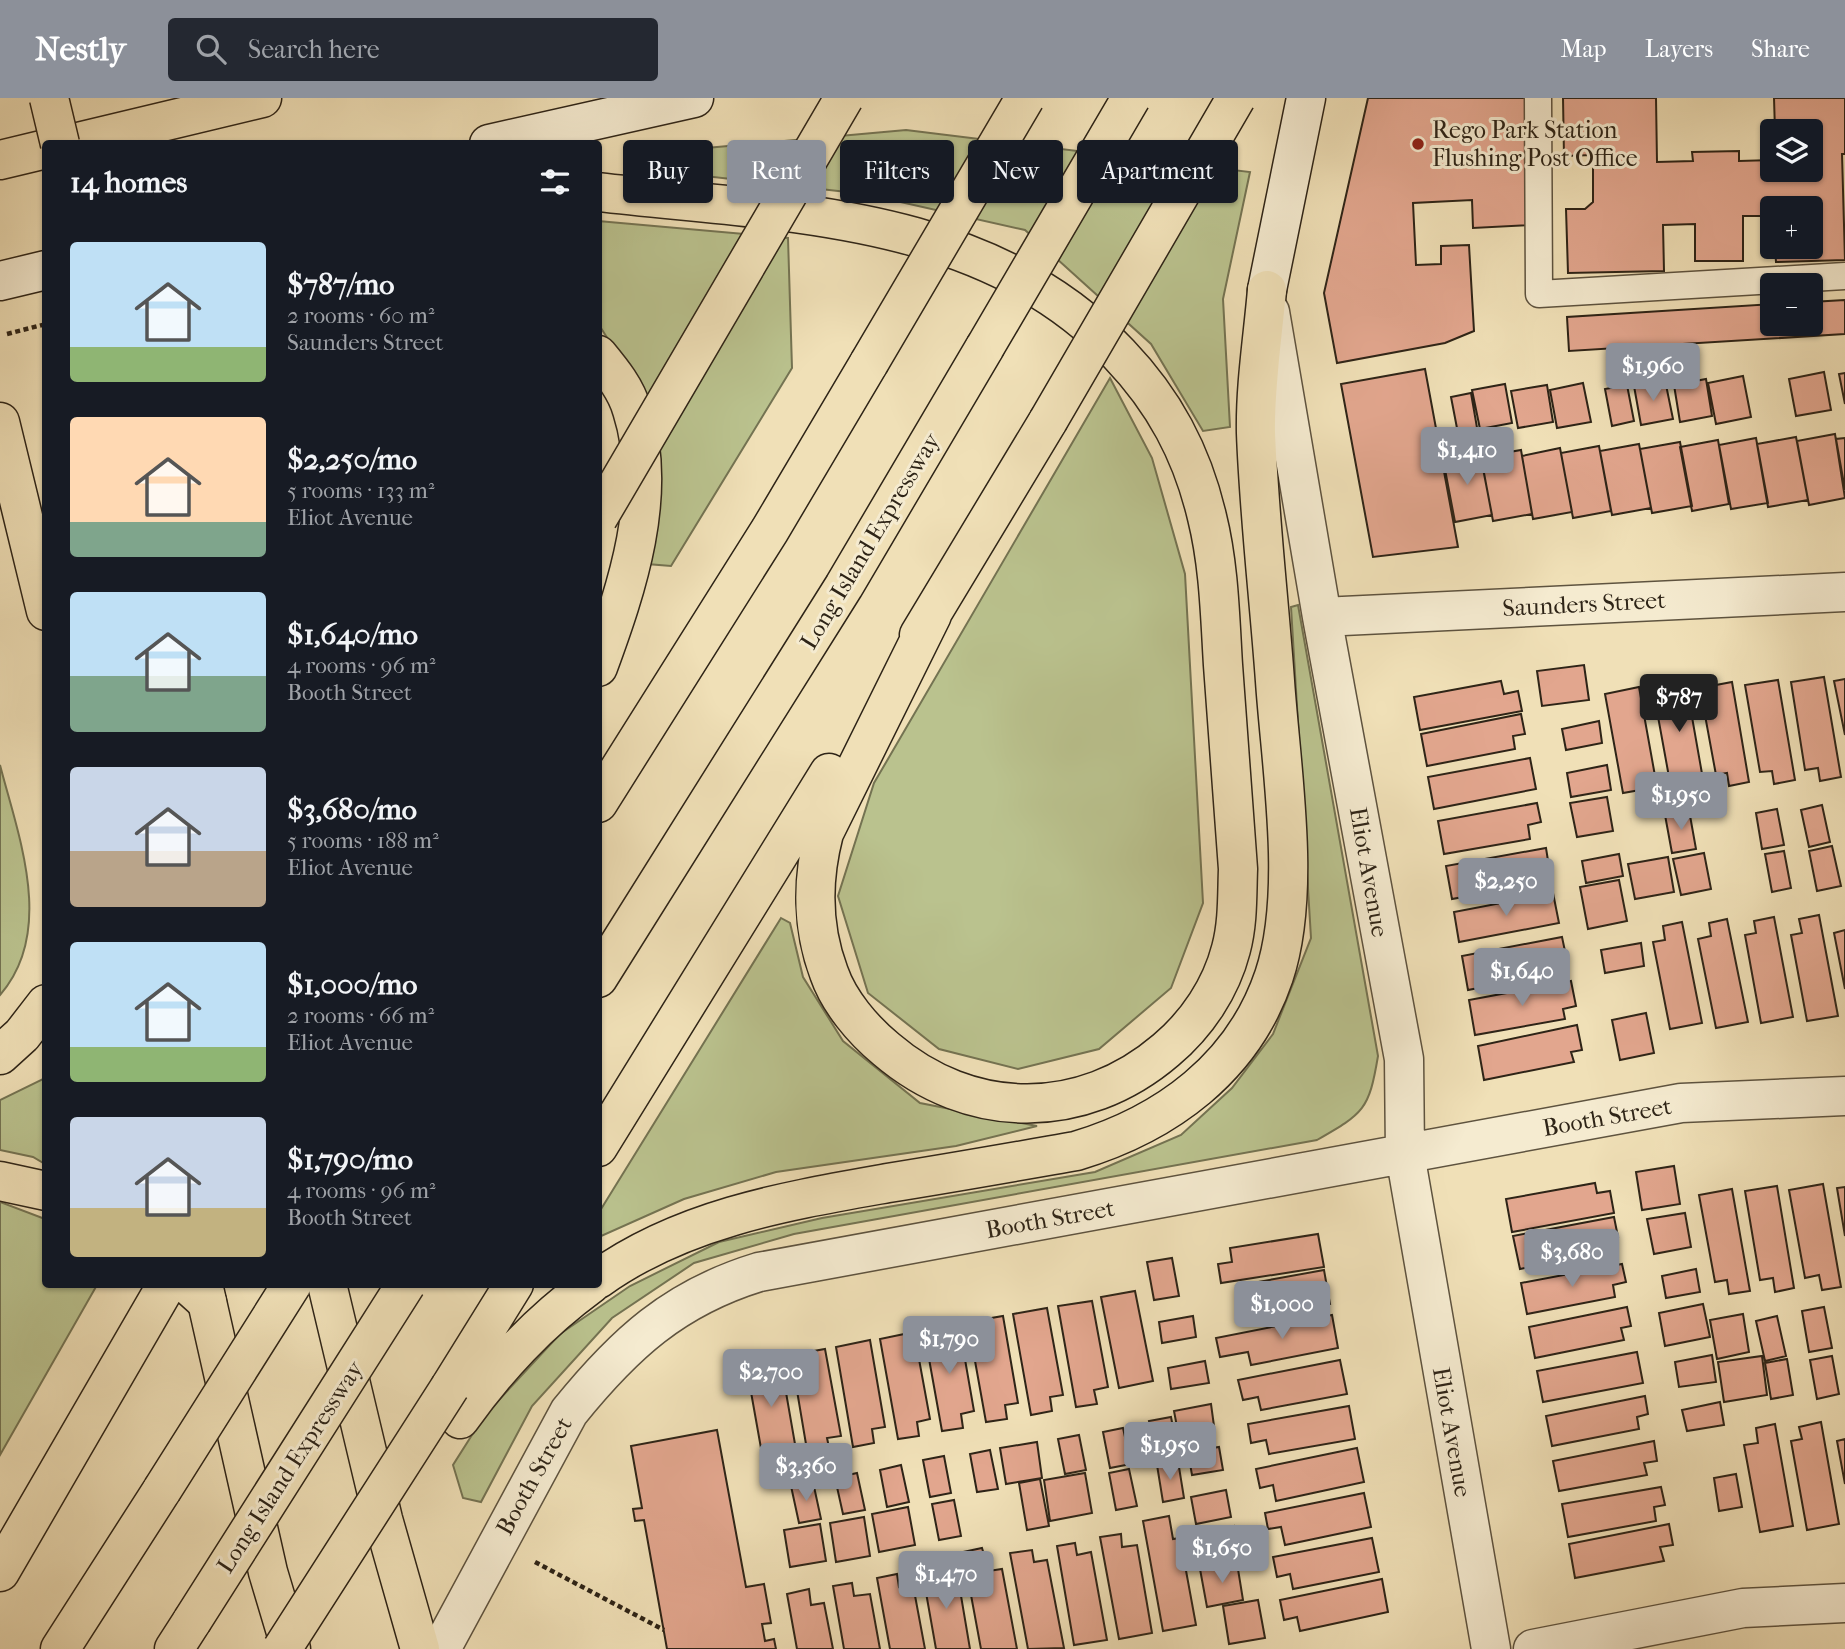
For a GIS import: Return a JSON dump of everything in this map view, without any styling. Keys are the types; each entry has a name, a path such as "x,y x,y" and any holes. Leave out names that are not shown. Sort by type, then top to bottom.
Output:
{"main road":[{"path":"49,98 59,140"},
{"path":"87,140 262,98"},
{"path":"602,510 844,98"},
{"path":"602,797 770,530 1025,98"},
{"name":"Long Island Expressway","path":"602,972 844,586 1131,98"},
{"path":"602,1141 834,765 932,615 1237,98"},
{"path":"0,160 42,150"},
{"path":"602,192 867,224 973,255 1013,272 1045,291 1102,336 1160,401 1179,435 1194,471 1215,559 1238,869 1237,912 1232,947 1219,983 1199,1015 1177,1041 1151,1063 1122,1082 1086,1097 1045,1104 1005,1102 963,1095 929,1079 870,1035 830,976 818,939 816,863 824,833 932,615"},
{"path":"602,1277 645,1250 678,1234 770,1205 1076,1151 1111,1140 1158,1117 1207,1082 1255,1017 1274,975 1287,898 1285,821 1256,430 1267,290"},
{"path":"602,360 617,378 632,408 641,471 640,514 632,559 616,619 602,656"},
{"path":"0,422 11,506 42,599"},
{"path":"0,1055 22,1035 42,1009"},
{"path":"0,1181 42,1191"},
{"path":"0,1572 123,1335 136,1288"},
{"path":"0,1520 123,1335 164,1288"},
{"path":"60,1649 289,1288"},
{"path":"328,1288 383,1519 420,1649"},
{"name":"Long Island Expressway","path":"183,1635 403,1288"},
{"path":"309,1649 455,1403 512,1288"},
{"path":"282,1649 455,1403 542,1322 586,1288"},
{"path":"199,1290 268,1572 291,1649"}],"street":[{"path":"507,140 694,98"},
{"name":"Eliot Avenue","path":"1306,98 1267,290 1322,617 1404,1059 1405,1154 1491,1649"},
{"path":"0,281 42,271"},
{"name":"Saunders Street","path":"1322,617 1845,592"},
{"name":"Booth Street","path":"441,1649 569,1412 596,1379 649,1327 682,1304 720,1284 759,1272 1681,1103 1845,1096"},
{"path":"1533,1649 1743,1608 1845,1603"}],"lane":[{"path":"1538,98 1539,294 1845,276"}],"path":[{"path":"7,334 42,325"},
{"path":"535,1562 664,1630"}],"green space":[{"path":"906,130 988,140 968,140 968,203 1063,203 1063,149 1077,151 1077,203 1238,203 1238,171 1250,172 1223,299 1230,427 1203,431 1151,344 1025,230 905,203 954,203 954,140 840,140 840,191 826,190 826,140 795,140"},
{"path":"727,146 727,178 713,177 713,147"},
{"path":"602,221 788,238 792,368 671,566 647,564 617,353 602,330"},
{"path":"1110,378 1152,458 1185,574 1203,903 1171,988 1099,1049 1018,1069 939,1049 868,993 838,896 874,783"},
{"path":"1298,605 1378,1056 1367,1099 1355,1116 1317,1140 794,1234 694,1263 612,1318 532,1406 481,1502 463,1498 453,1465 484,1416 560,1334 630,1286 719,1242 822,1218 1095,1172 1181,1135 1232,1088 1273,1034 1311,938 1291,607"},
{"path":"0,765 23,852 29,913 26,942 17,970 0,995"},
{"path":"781,918 790,923 803,977 843,1041 920,1103 1037,1126 956,1146 776,1172 684,1199 602,1236 602,1208"},
{"path":"42,1079 42,1162 33,1157 0,1150 0,1100"},
{"path":"0,1202 42,1218 42,1288 95,1288 0,1455"}],"building":[{"path":"1368,98 1526,98 1533,225 1473,228 1472,200 1413,203 1416,265 1441,264 1441,246 1469,245 1474,331 1445,343 1337,363 1324,293"},
{"path":"1563,98 1656,98 1657,162 1693,161 1692,152 1739,151 1739,161 1760,160 1760,182 1823,182 1823,119 1775,119 1774,98 1845,98 1845,154 1842,154 1845,260 1776,262 1776,259 1823,259 1823,196 1760,196 1760,216 1743,216 1743,261 1695,261 1695,224 1663,225 1664,271 1568,273 1566,209 1585,209 1593,202 1593,155 1564,156"},
{"path":"1845,300 1845,334 1823,335 1823,301"},
{"path":"1760,305 1760,336 1813,336 1569,351 1567,317"},
{"path":"1425,369 1458,547 1373,557 1341,384"},
{"path":"1824,372 1831,410 1796,416 1789,379"},
{"path":"1845,373 1845,404 1839,374"},
{"path":"1743,376 1751,417 1716,424 1708,383"},
{"path":"1706,379 1712,416 1680,422 1674,385"},
{"path":"1665,380 1673,419 1641,425 1634,386"},
{"path":"1583,383 1591,422 1557,428 1550,390"},
{"path":"1505,384 1512,423 1480,429 1472,390"},
{"path":"1547,385 1553,422 1518,428 1511,391"},
{"path":"1627,385 1634,421 1612,426 1605,389"},
{"path":"1471,393 1480,445 1461,449 1451,397"},
{"path":"1835,434 1845,498 1809,505 1797,441"},
{"path":"1796,437 1808,500 1768,507 1757,444"},
{"path":"1756,438 1768,503 1731,509 1719,445"},
{"path":"1845,438 1845,490 1836,439"},
{"path":"1718,440 1729,504 1692,511 1680,447"},
{"path":"1680,442 1692,506 1652,513 1640,449"},
{"path":"1639,444 1651,508 1612,515 1600,451"},
{"path":"1599,446 1611,511 1573,518 1561,453"},
{"path":"1560,448 1572,512 1533,519 1522,456"},
{"path":"1521,450 1532,514 1493,521 1481,457"},
{"path":"1480,453 1492,515 1455,522 1443,459"},
{"path":"1584,665 1589,700 1542,706 1537,671"},
{"path":"1824,677 1841,777 1820,781 1818,768 1805,770 1791,682"},
{"path":"1845,679 1845,735 1834,681"},
{"path":"1778,680 1795,780 1774,784 1772,771 1760,772 1745,685"},
{"path":"1501,681 1504,694 1518,691 1522,711 1420,730 1414,697"},
{"path":"1732,682 1749,782 1729,786 1727,773 1716,775 1700,688"},
{"path":"1686,683 1704,785 1684,789 1682,775 1669,777 1653,689"},
{"path":"1639,687 1657,787 1623,793 1605,694"},
{"path":"1521,714 1525,734 1513,736 1515,749 1427,766 1421,734"},
{"path":"1599,721 1602,743 1566,750 1562,729"},
{"path":"1530,758 1536,789 1434,809 1428,777"},
{"path":"1607,765 1611,790 1571,797 1567,773"},
{"path":"1607,797 1613,831 1577,837 1570,803"},
{"path":"1537,803 1541,822 1528,825 1530,839 1444,854 1438,821"},
{"path":"1822,805 1830,842 1809,847 1801,810"},
{"path":"1777,809 1784,845 1762,849 1756,813"},
{"path":"1689,810 1696,849 1672,853 1665,815"},
{"path":"1832,846 1841,886 1817,891 1809,851"},
{"path":"1546,848 1549,867 1536,869 1538,883 1452,899 1446,866"},
{"path":"1784,851 1791,888 1772,892 1765,854"},
{"path":"1704,853 1711,889 1681,895 1673,859"},
{"path":"1619,854 1623,876 1586,883 1582,861"},
{"path":"1668,857 1674,892 1635,899 1628,864"},
{"path":"1619,880 1627,921 1588,929 1580,887"},
{"path":"1553,893 1559,923 1459,942 1454,912"},
{"path":"1819,915 1838,1016 1807,1021 1791,935 1802,933 1799,919"},
{"path":"1774,917 1793,1017 1761,1023 1745,935 1756,933 1754,921"},
{"path":"1727,919 1748,1022 1716,1028 1698,939 1711,936 1709,923"},
{"path":"1682,922 1702,1023 1670,1029 1653,942 1665,940 1663,926"},
{"path":"1845,930 1845,989 1834,933"},
{"path":"1562,937 1566,956 1553,959 1556,973 1468,990 1462,956"},
{"path":"1641,943 1644,966 1605,973 1601,950"},
{"path":"1571,981 1576,1006 1563,1009 1565,1019 1475,1035 1469,1000"},
{"path":"1646,1013 1654,1053 1620,1060 1612,1020"},
{"path":"1577,1025 1582,1050 1571,1052 1574,1062 1484,1080 1478,1046"},
{"path":"1674,1166 1680,1204 1642,1210 1636,1172"},
{"path":"1595,1183 1597,1193 1610,1191 1614,1213 1512,1232 1506,1199"},
{"path":"1823,1184 1841,1287 1822,1290 1819,1275 1805,1278 1789,1190"},
{"path":"1777,1186 1794,1288 1775,1292 1773,1278 1760,1280 1745,1191"},
{"path":"1845,1187 1845,1236 1837,1188"},
{"path":"1732,1189 1750,1291 1729,1294 1727,1280 1715,1282 1699,1195"},
{"path":"1685,1213 1691,1247 1654,1254 1647,1219"},
{"path":"1614,1217 1618,1237 1605,1240 1608,1252 1520,1269 1513,1236"},
{"path":"1318,1234 1324,1267 1221,1283 1218,1264 1232,1262 1230,1248"},
{"path":"1172,1258 1179,1296 1154,1300 1147,1262"},
{"path":"1622,1264 1626,1282 1613,1285 1615,1297 1527,1314 1521,1283"},
{"path":"1696,1269 1700,1292 1666,1298 1662,1276"},
{"path":"1324,1270 1330,1304 1242,1321 1236,1286"},
{"path":"1135,1291 1153,1381 1119,1388 1101,1297"},
{"path":"1092,1301 1108,1387 1094,1390 1097,1404 1076,1407 1058,1306"},
{"path":"1703,1304 1710,1337 1665,1346 1659,1313"},
{"path":"1627,1307 1631,1326 1621,1328 1624,1340 1535,1358 1529,1327"},
{"path":"1824,1307 1832,1348 1809,1352 1802,1311"},
{"path":"1047,1308 1063,1395 1050,1397 1052,1411 1031,1415 1013,1314"},
{"path":"1743,1314 1749,1352 1717,1359 1710,1320"},
{"path":"1332,1315 1338,1348 1251,1365 1248,1352 1220,1357 1216,1338"},
{"path":"1003,1316 1018,1403 1005,1405 1007,1419 986,1422 968,1322"},
{"path":"1193,1316 1196,1337 1162,1343 1159,1322"},
{"path":"1777,1316 1786,1356 1765,1361 1756,1321"},
{"path":"959,1325 974,1411 961,1414 963,1428 942,1431 924,1331"},
{"path":"914,1332 930,1419 917,1422 919,1436 898,1439 880,1339"},
{"path":"870,1340 885,1427 872,1429 874,1443 853,1447 836,1347"},
{"path":"825,1349 841,1436 827,1438 830,1452 808,1456 791,1355"},
{"path":"1637,1352 1643,1383 1543,1402 1537,1371"},
{"path":"1712,1355 1716,1382 1679,1387 1675,1362"},
{"path":"1762,1356 1767,1395 1724,1402 1718,1362"},
{"path":"1832,1356 1839,1394 1817,1399 1810,1360"},
{"path":"780,1358 795,1444 782,1447 785,1461 764,1465 746,1364"},
{"path":"1787,1359 1793,1395 1771,1399 1765,1363"},
{"path":"1340,1360 1347,1394 1261,1410 1258,1397 1243,1400 1238,1380"},
{"path":"1205,1361 1209,1383 1171,1389 1168,1368"},
{"path":"1645,1396 1648,1414 1637,1417 1639,1429 1552,1446 1546,1416"},
{"path":"1720,1402 1724,1425 1687,1431 1682,1410"},
{"path":"1211,1404 1214,1426 1178,1432 1174,1411"},
{"path":"1349,1406 1355,1439 1269,1454 1266,1440 1251,1443 1248,1424"},
{"path":"1171,1417 1178,1453 1157,1458 1149,1421"},
{"path":"1821,1422 1839,1524 1807,1530 1791,1441 1802,1439 1799,1427"},
{"path":"1775,1424 1793,1526 1760,1532 1744,1445 1758,1443 1756,1428"},
{"path":"1123,1428 1131,1464 1110,1468 1103,1432"},
{"path":"717,1430 746,1587 764,1584 771,1623 762,1624 765,1641 774,1639 776,1649 667,1649 644,1520 635,1521 633,1509 642,1508 631,1446"},
{"path":"1079,1435 1086,1470 1065,1474 1058,1439"},
{"path":"1845,1439 1845,1484 1837,1441"},
{"path":"1654,1441 1657,1461 1644,1463 1647,1475 1559,1491 1553,1461"},
{"path":"1037,1442 1042,1478 1006,1484 1000,1448"},
{"path":"1219,1447 1223,1470 1192,1475 1188,1452"},
{"path":"1357,1448 1364,1482 1276,1501 1273,1485 1260,1488 1256,1469"},
{"path":"990,1450 998,1489 977,1492 970,1454"},
{"path":"944,1456 951,1493 930,1497 923,1460"},
{"path":"1178,1461 1184,1498 1163,1502 1157,1465"},
{"path":"901,1465 909,1502 887,1507 880,1470"},
{"path":"1129,1469 1137,1506 1116,1510 1109,1473"},
{"path":"857,1473 865,1510 843,1514 835,1478"},
{"path":"1085,1473 1092,1513 1050,1521 1044,1480"},
{"path":"1736,1474 1742,1507 1719,1511 1714,1478"},
{"path":"1040,1479 1049,1526 1027,1530 1019,1483"},
{"path":"813,1482 821,1519 799,1523 791,1486"},
{"path":"1661,1487 1665,1505 1654,1507 1656,1521 1568,1537 1562,1504"},
{"path":"1226,1490 1231,1517 1196,1524 1191,1497"},
{"path":"1364,1493 1371,1527 1285,1545 1281,1527 1268,1529 1265,1513"},
{"path":"954,1500 961,1536 939,1540 932,1504"},
{"path":"908,1507 915,1545 879,1552 872,1514"},
{"path":"1169,1516 1173,1539 1180,1538 1196,1625 1163,1631 1143,1521"},
{"path":"864,1517 870,1556 836,1562 830,1523"},
{"path":"820,1524 826,1561 790,1567 784,1530"},
{"path":"1669,1524 1673,1545 1660,1547 1664,1561 1575,1578 1569,1544"},
{"path":"1234,1526 1240,1563 1203,1568 1198,1532"},
{"path":"1121,1534 1122,1547 1137,1545 1152,1633 1119,1639 1100,1537"},
{"path":"1372,1538 1379,1572 1293,1589 1290,1574 1277,1577 1273,1557"},
{"path":"1075,1543 1077,1555 1091,1552 1107,1640 1074,1645 1057,1546"},
{"path":"982,1548 989,1571 1002,1569 1017,1649 981,1649 963,1552"},
{"path":"1032,1550 1034,1562 1047,1560 1064,1648 1028,1649 1010,1553"},
{"path":"1237,1563 1243,1600 1207,1607 1200,1569"},
{"path":"941,1567 944,1581 958,1578 970,1649 936,1649 922,1570"},
{"path":"897,1574 899,1587 913,1585 925,1649 890,1649 877,1578"},
{"path":"1382,1579 1388,1612 1300,1631 1297,1617 1284,1620 1280,1600"},
{"path":"852,1583 854,1596 870,1594 880,1649 844,1649 833,1586"},
{"path":"809,1589 811,1605 824,1603 833,1649 797,1649 787,1594"},
{"path":"1258,1600 1265,1638 1229,1644 1223,1606"}],"place":[{"name":"Rego Park Station Flushing Post Office","path":"1418,144"}]}
